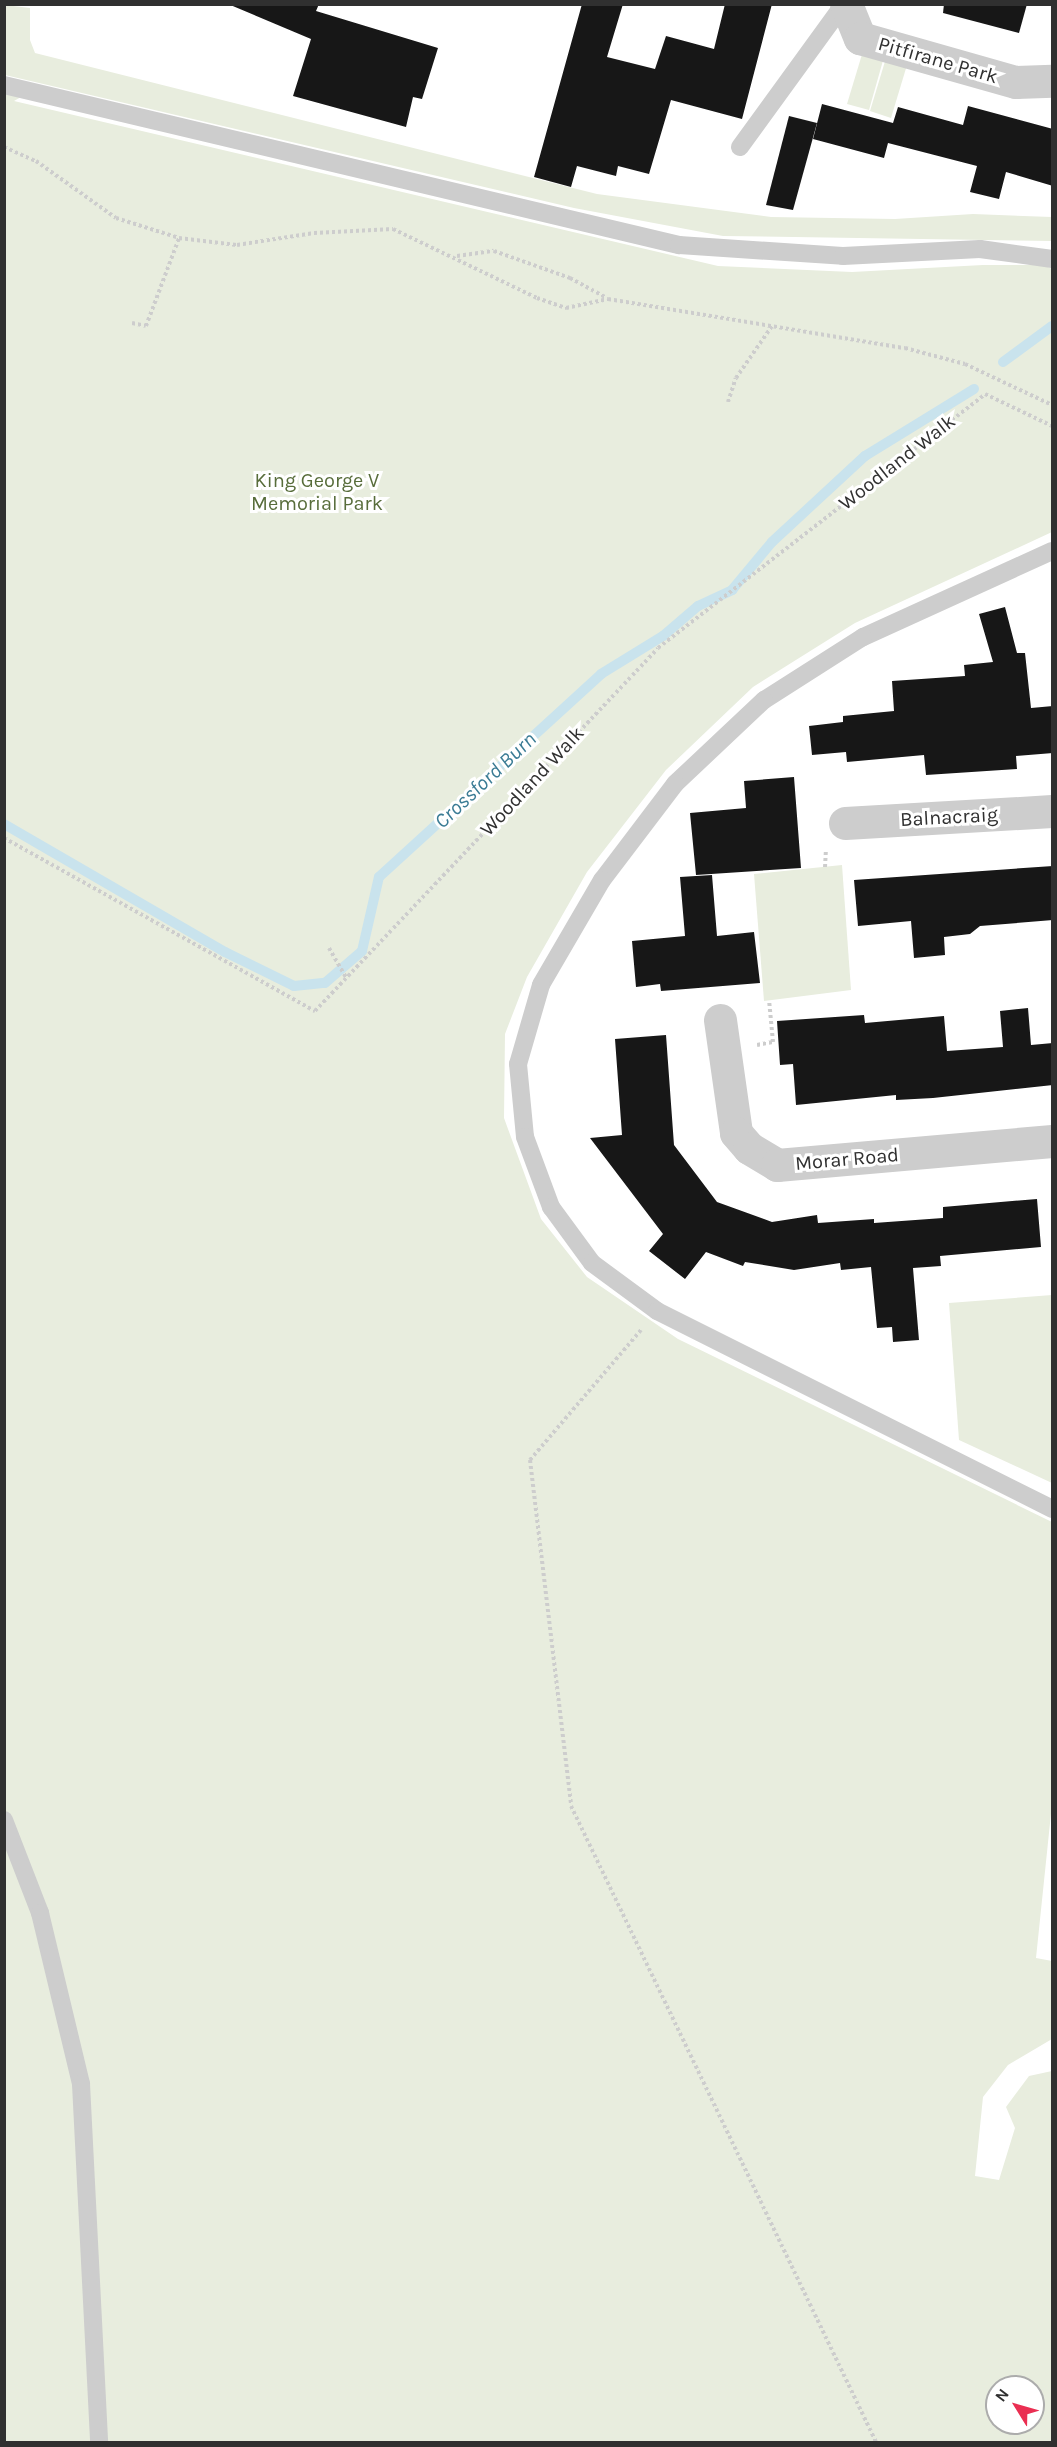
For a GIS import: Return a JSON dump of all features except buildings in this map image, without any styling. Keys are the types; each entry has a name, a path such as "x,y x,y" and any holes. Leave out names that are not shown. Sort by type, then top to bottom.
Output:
{"street":[{"name":"Pitfirane Park","path":"845,4 860,38 1016,82 1053,81"},
{"name":"Balnacraig","path":"844,823 1053,811"},
{"name":"Morar Road","path":"731,1039 736,1133 749,1148 777,1165 1053,1141"}],"lane":[{"path":"740,147 845,4"},
{"path":"4,85 679,245 843,256 980,249 1053,259"},
{"path":"1053,551 863,637 764,700 675,784 602,880 541,985 518,1064 525,1137 552,1207 592,1263 657,1311 1053,1509"},
{"path":"4,1820 40,1913 81,2084 99,2442"}],"path":[{"path":"4,147 36,161 116,218 179,238 237,245 314,233 393,229 456,256 537,298 566,308 608,299"},
{"path":"132,323 146,326 179,238"},
{"path":"456,256 494,251 570,278 608,299 905,348 965,364 1053,405"},
{"path":"728,402 736,378 772,326"},
{"name":"Woodland Walk","path":"4,838 315,1011 658,648 985,394 1053,426"},
{"path":"329,948 346,978"},
{"path":"731,1039 773,1042 769,1000"},
{"path":"657,1311 530,1460 572,1806 876,2442"}],"green space":[{"path":"5,5 30,8 30,40 35,53 597,194 771,217 895,219 973,214 1052,217 1052,241 723,236 574,208 5,75"},
{"path":"863,51 884,57 869,110 847,104"},
{"path":"886,58 907,65 891,118 870,111"},
{"name":"King George V Memorial Park","path":"5,93 21,97 14,101 718,266 852,272 983,265 1044,265 1052,269 1052,532 855,623 753,687 666,770 587,872 527,977 505,1034 504,1118 541,1219 587,1277 678,1339 1052,1522 1052,1804 1036,1958 1052,1961 1052,2039 1008,2065 983,2097 975,2176 999,2180 1015,2128 1006,2107 1029,2076 1052,2071 1052,2442 5,2442"},
{"path":"842,865 851,990 764,1001 754,874"},
{"path":"1052,1295 1052,1483 959,1440 949,1303"}],"waterway":[{"name":"Crossford Burn","path":"1003,362 1052,326"},
{"name":"Crossford Burn","path":"4,824 225,952 294,986 325,983 362,951 379,877 601,674 663,636 698,606 732,590 772,542 865,456 974,389"}]}
